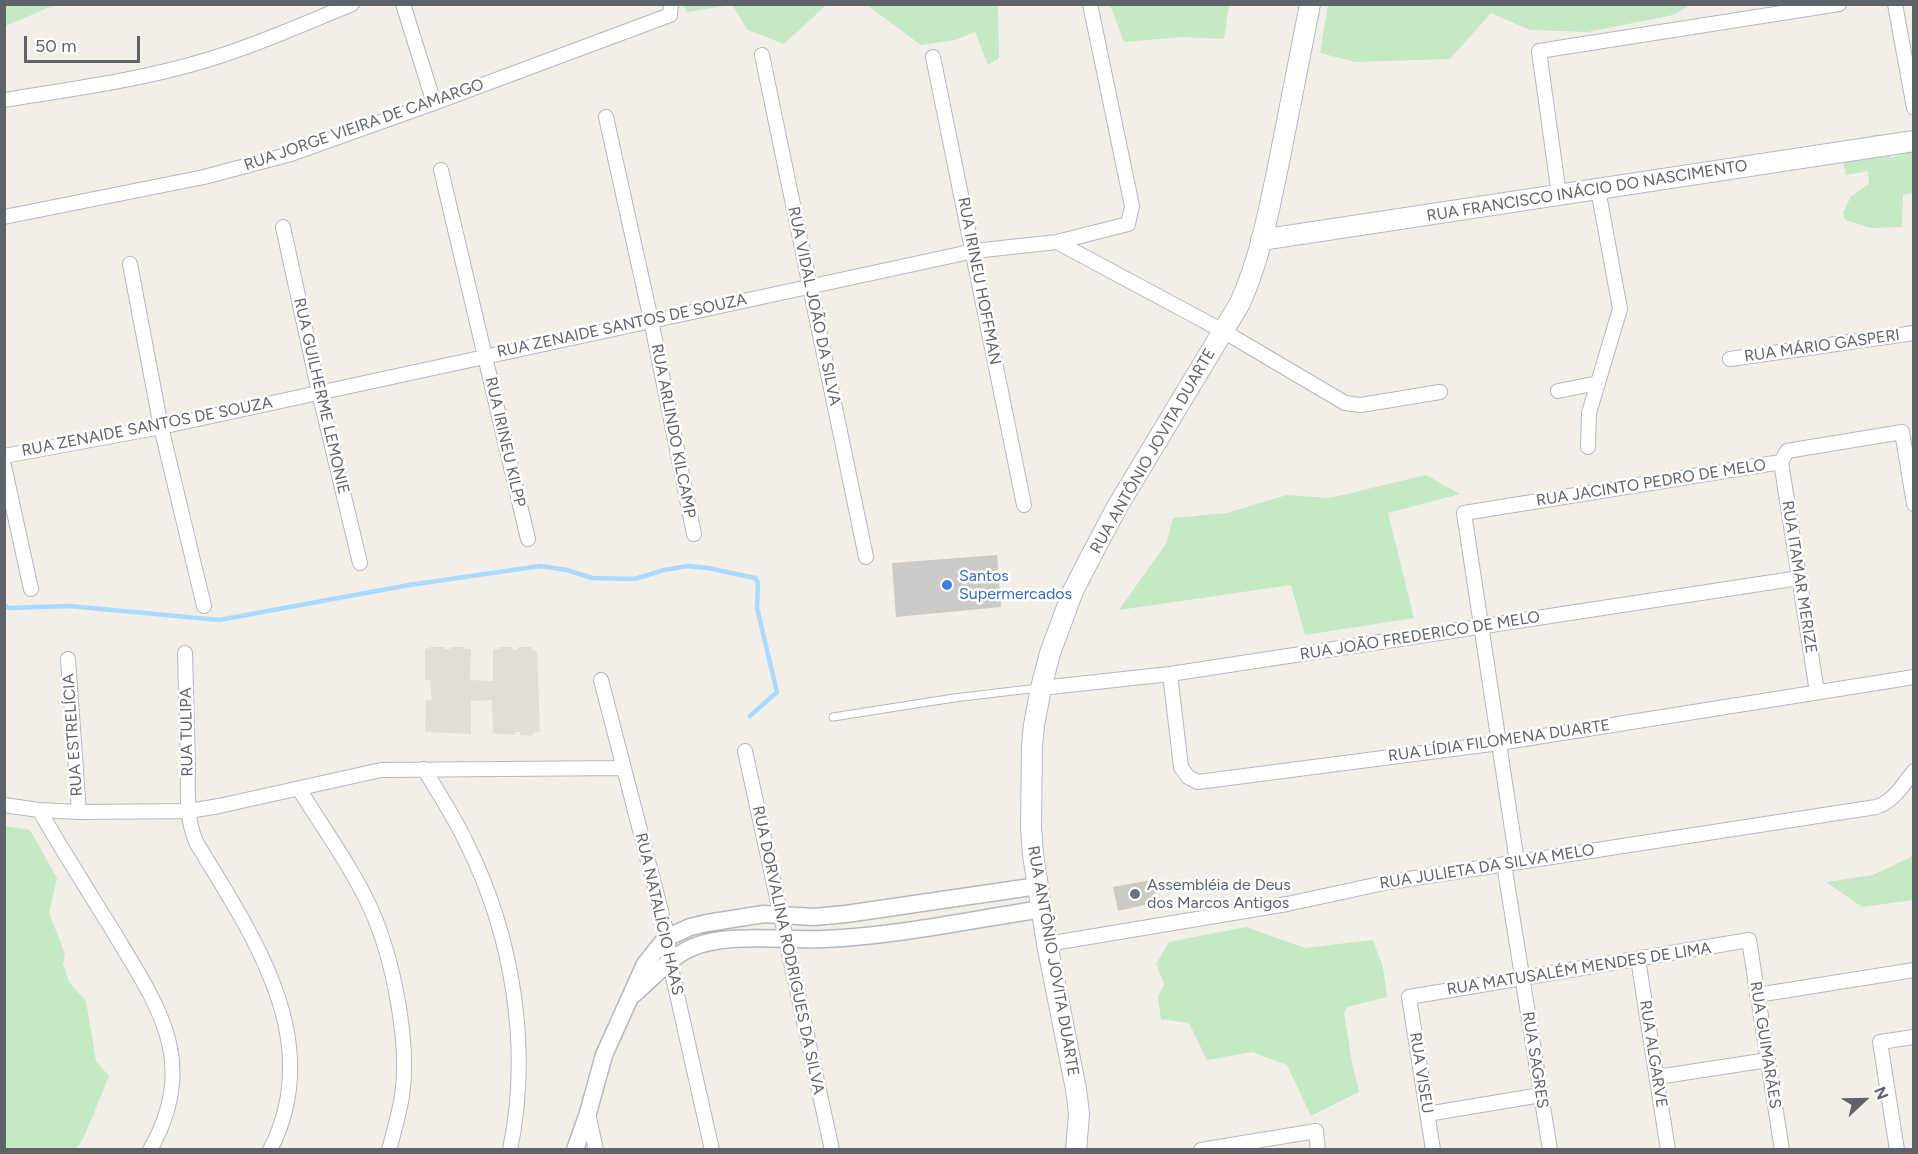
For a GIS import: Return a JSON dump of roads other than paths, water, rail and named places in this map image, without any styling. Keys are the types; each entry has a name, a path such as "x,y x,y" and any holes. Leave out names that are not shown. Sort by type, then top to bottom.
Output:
{"main road":[{"name":"RUA ANTÔNIO JOVITA DUARTE","path":"1076,1149 1078,1114 1071,1062 1047,944 1030,827 1034,724 1041,688 1050,653 1073,591 1117,507 1240,303 1248,285 1262,240 1310,4"},
{"name":"RUA FRANCISCO INÁCIO DO NASCIMENTO","path":"1262,240 1914,141"}],"street":[{"path":"4,100 119,81 205,61 247,47 352,4"},
{"path":"403,4 434,103"},
{"name":"RUA JORGE VIEIRA DE CAMARGO","path":"4,217 151,189 291,154 670,15 671,4"},
{"name":"RUA ZENAIDE SANTOS DE SOUZA","path":"4,456 161,427 485,355 974,251 1057,242 1128,224 1132,206 1090,4"},
{"path":"1559,195 1539,51 1800,8 1839,4"},
{"path":"1895,4 1914,108"},
{"name":"RUA VIDAL JOÃO DA SILVA","path":"762,56 866,557"},
{"name":"RUA IRINEU HOFFMAN","path":"933,57 1024,505"},
{"name":"RUA ARLINDO KILCAMP","path":"606,117 651,320 694,534"},
{"name":"RUA IRINEU KILPP","path":"441,170 528,539"},
{"path":"1588,447 1589,413 1620,309 1598,189"},
{"name":"RUA GUILHERME LEMONIE","path":"283,227 360,563"},
{"path":"1057,242 1223,331 1345,403 1361,405 1440,392"},
{"path":"130,264 161,427 204,606"},
{"name":"RUA MÁRIO GASPERI","path":"1730,359 1914,333"},
{"path":"1558,391 1598,383"},
{"name":"RUA JACINTO PEDRO DE MELO","path":"1464,513 1781,462 1787,451 1902,432 1914,504"},
{"name":"RUA ITAMAR MERIZE","path":"1781,462 1816,692"},
{"path":"4,466 31,589"},
{"name":"RUA SAGRES","path":"1464,513 1499,743 1522,978 1550,1149"},
{"name":"RUA JOÃO FREDERICO DE MELO","path":"1041,688 1170,674 1799,578"},
{"name":"RUA TULIPA","path":"185,653 189,811 195,839 254,938 278,993 286,1025 290,1053 289,1094 284,1117 270,1149"},
{"name":"RUA ESTRELÍCIA","path":"68,659 79,812"},
{"name":"RUA LÍDIA FILOMENA DUARTE","path":"1170,674 1181,767 1188,777 1198,782 1499,743 1914,676"},
{"name":"RUA NATALÍCIO HAAS","path":"601,680 667,937 670,962 712,1149"},
{"name":"RUA DORVALINA RODRIGUES DA SILVA","path":"745,751 832,1149"},
{"path":"4,806 79,812 189,811 219,807 381,770 624,768"},
{"path":"423,769 468,844 491,902 506,957 516,1017 519,1063 518,1096 510,1149"},
{"name":"RUA JULIETA DA SILVA MELO","path":"1047,944 1287,904 1359,887 1876,807 1894,797 1914,771"},
{"path":"299,789 356,880 369,906 388,958 400,1023 404,1069 397,1124 388,1149"},
{"path":"39,810 147,988 168,1034 173,1063 171,1097 150,1149"},
{"path":"575,1149 588,1113 604,1055 645,964 667,937 690,927 707,923 764,915 814,917 846,914 1038,886"},
{"path":"629,998 678,955 693,947 709,943 766,937 786,939 858,936 1042,909"},
{"name":"RUA MATUSALÉM MENDES DE LIMA","path":"1409,997 1749,940"},
{"name":"RUA GUIMARÃES","path":"1749,940 1782,1149"},
{"name":"RUA ALGARVE","path":"1638,959 1668,1149"},
{"path":"1757,995 1914,970"},
{"name":"RUA VISEU","path":"1409,997 1433,1149"},
{"path":"1897,1149 1880,1042 1914,1037"},
{"path":"1657,1077 1768,1060"},
{"path":"1427,1114 1541,1095"},
{"path":"588,1113 596,1149"},
{"path":"1078,1114 1084,1149"},
{"path":"1201,1149 1316,1131 1318,1149"}],"lane":[{"path":"832,717 954,698 1041,688"}],"waterway":[{"path":"4,605 9,608 69,606 219,620 409,585 540,566 567,570 592,578 635,579 664,570 688,566 708,568 755,578 758,583 757,608 777,692 750,716"}],"place":[{"name":"Santos Supermercados","path":"947,585"},
{"name":"Assembléia de Deus dos Marcos Antigos","path":"1135,894"}]}
